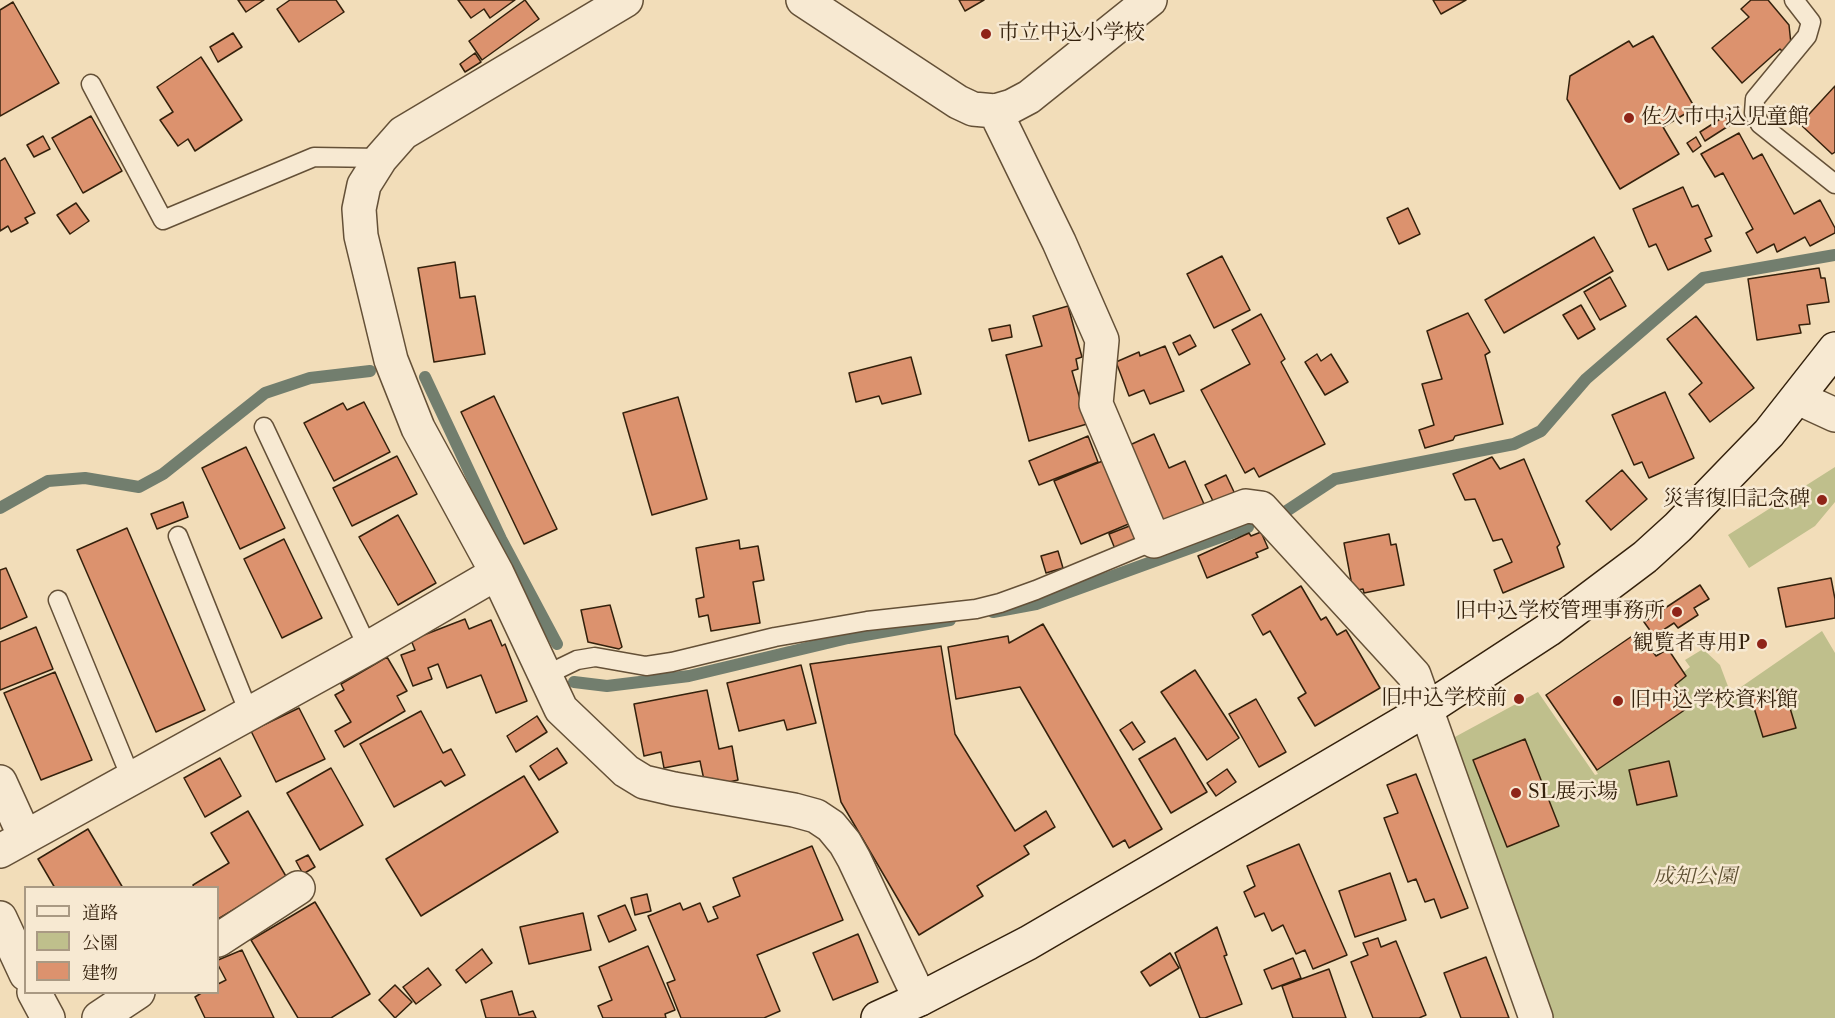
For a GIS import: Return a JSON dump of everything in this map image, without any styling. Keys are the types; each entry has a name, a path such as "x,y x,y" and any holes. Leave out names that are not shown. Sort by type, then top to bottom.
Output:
{"street":[{"path":"626,0 412,127 403,133 381,158 364,185 359,218 361,236 391,360 418,428 497,573 561,709 626,771 644,782 794,810 816,816 831,826 854,859 920,999"},
{"path":"803,0 958,102 973,109 995,111 1012,106 1029,97 1150,0"},
{"path":"995,111 1059,242 1102,340 1096,404 1154,541 1246,506 1261,508 1414,675 1536,1018"},
{"path":"878,1018 1028,943 1427,709 1548,630 1646,557 1678,526 1769,433 1835,349"},
{"path":"1798,398 1835,415"},
{"path":"0,782 12,844 368,648 497,573"},
{"path":"219,939 298,888"},
{"path":"0,918 24,970"},
{"path":"35,994 48,1018"},
{"path":"99,1018 136,994"}],"lane":[{"path":"1794,0 1810,22 1807,36 1755,99 1754,113 1760,124 1835,184"},
{"path":"90,84 163,220 314,157 381,158"},
{"path":"264,427 368,648"},
{"path":"178,536 249,713"},
{"path":"546,675 577,660 595,657 646,666 672,662 775,637 844,625 984,607 1036,590 1154,541"},
{"path":"58,600 131,778"}],"green space":[{"path":"1835,467 1835,502 1815,526 1749,568 1728,535"},
{"name":"成知公園","path":"1822,631 1835,653 1835,1018 1552,1018 1453,738 1538,692 1595,775 1598,774 1595,769 1691,704 1675,679 1690,667 1685,660 1703,649 1720,665 1729,689 1728,696"}],"building":[{"path":"238,0 264,0 246,12"},
{"path":"290,0 336,0 344,12 299,42 277,9"},
{"path":"458,0 515,0 490,18 484,9 471,18"},
{"path":"525,0 539,19 482,60 469,41"},
{"path":"959,0 984,0 965,11"},
{"path":"1433,0 1466,0 1441,14"},
{"path":"1751,0 1768,0 1789,25 1791,44 1782,51 1780,49 1742,83 1712,48 1749,17 1741,9"},
{"path":"13,2 59,83 0,116 0,10"},
{"path":"233,33 242,47 218,62 210,47"},
{"name":"佐久市中込児童館","path":"1653,36 1695,108 1663,127 1679,154 1620,189 1567,99 1570,76 1629,41 1633,47"},
{"path":"475,53 481,62 465,72 460,64"},
{"path":"201,57 242,120 195,151 188,139 178,146 160,120 173,112 157,87"},
{"path":"1835,86 1835,152 1832,154 1800,124"},
{"path":"91,116 122,171 83,193 52,138"},
{"path":"1725,116 1730,125 1705,141 1700,132"},
{"path":"1739,133 1753,159 1762,154 1794,214 1820,200 1835,228 1835,233 1810,246 1805,237 1777,252 1774,244 1757,253 1746,233 1753,229 1723,173 1715,177 1701,154"},
{"path":"43,136 50,149 34,157 27,145"},
{"path":"1696,137 1701,146 1693,152 1687,143"},
{"path":"5,158 35,213 25,218 28,223 11,232 8,226 0,231 0,161"},
{"path":"1683,187 1692,207 1698,205 1712,236 1705,239 1711,251 1668,270 1656,244 1649,247 1633,209"},
{"path":"76,203 89,221 70,234 57,215"},
{"path":"1408,208 1420,234 1399,244 1387,218"},
{"path":"1594,237 1613,271 1504,333 1485,300"},
{"path":"1222,256 1250,310 1214,328 1187,274"},
{"path":"455,262 460,298 475,296 485,354 434,362 418,268"},
{"path":"1819,268 1821,278 1825,278 1829,302 1807,305 1810,324 1799,325 1801,333 1757,340 1748,279"},
{"path":"1610,277 1626,306 1600,320 1584,292"},
{"path":"1581,305 1595,329 1578,339 1563,315"},
{"path":"1068,306 1082,357 1076,359 1078,369 1072,371 1087,424 1029,441 1006,355 1042,346 1033,316"},
{"path":"1468,313 1490,352 1485,355 1503,424 1455,436 1453,440 1425,448 1419,430 1434,425 1422,384 1442,379 1427,331"},
{"path":"1261,314 1285,359 1281,362 1325,444 1259,477 1254,468 1245,473 1201,390 1250,364 1232,330"},
{"path":"1696,316 1754,388 1710,422 1689,394 1702,383 1667,339"},
{"path":"1010,325 1012,337 992,341 989,329"},
{"path":"1190,335 1196,346 1179,355 1173,343"},
{"path":"1165,346 1184,391 1150,404 1144,390 1129,396 1116,362 1139,352 1140,356"},
{"path":"1317,354 1321,361 1331,354 1348,382 1325,395 1305,362"},
{"path":"911,357 921,394 882,404 879,396 856,402 849,373"},
{"path":"1665,392 1694,458 1649,478 1642,462 1634,465 1612,415"},
{"path":"494,396 557,529 524,544 461,412"},
{"path":"678,397 707,499 652,515 623,413"},
{"path":"364,402 390,452 334,481 304,423 343,403 347,410"},
{"path":"1154,434 1169,468 1185,461 1204,504 1163,522 1121,449"},
{"path":"1088,436 1098,462 1039,485 1029,461"},
{"path":"246,447 285,528 240,549 202,468"},
{"path":"397,456 417,494 352,526 333,488"},
{"path":"1492,457 1500,469 1524,459 1560,544 1557,547 1564,567 1503,593 1494,570 1512,562 1502,539 1493,541 1475,499 1465,500 1453,474"},
{"path":"1105,460 1131,523 1081,544 1054,481"},
{"path":"1622,470 1647,499 1611,530 1586,501"},
{"path":"1226,475 1235,494 1214,503 1205,485"},
{"path":"183,502 188,517 157,529 151,514"},
{"path":"398,515 436,583 398,605 359,537"},
{"path":"1132,525 1138,539 1115,549 1109,534"},
{"path":"127,528 205,710 156,732 77,550"},
{"path":"1261,532 1268,548 1256,553 1258,557 1207,578 1198,556 1249,533 1251,536"},
{"path":"1389,534 1391,545 1396,544 1404,585 1364,593 1363,589 1353,591 1344,543"},
{"path":"284,539 322,618 282,638 244,559"},
{"path":"739,540 740,549 758,546 764,580 753,582 760,623 711,631 708,615 699,617 696,599 704,597 696,548"},
{"path":"1058,551 1063,568 1046,573 1041,556"},
{"path":"6,568 27,617 0,629 0,570"},
{"path":"1831,578 1835,599 1835,618 1786,627 1778,588"},
{"name":"旧中込学校管理事務所","path":"1700,585 1709,599 1694,608 1698,615 1678,628 1674,623 1654,636 1644,622"},
{"path":"1301,586 1321,620 1326,617 1337,635 1346,630 1380,688 1315,726 1298,698 1306,693 1270,631 1263,635 1252,615"},
{"path":"610,605 622,647 619,649 588,642 581,610"},
{"path":"465,619 469,629 491,620 502,646 505,644 527,701 496,713 481,675 447,688 438,664 428,668 432,679 413,686 401,655 415,650 411,640"},
{"path":"1043,624 1162,829 1129,848 1125,840 1113,847 1020,687 956,699 948,647 1008,636 1009,643"},
{"path":"36,627 53,669 0,690 0,642"},
{"name":"旧中込学校資料館","path":"1638,632 1656,656 1668,649 1686,676 1675,685 1689,707 1597,770 1546,695"},
{"path":"941,646 955,734 1015,831 1046,811 1055,827 1024,846 1029,854 977,886 983,896 919,935 841,802 810,664"},
{"path":"387,657 407,691 397,696 405,711 344,747 335,731 351,722 335,695 344,690 341,684"},
{"path":"801,665 816,723 787,730 784,720 739,731 727,683"},
{"path":"1195,670 1239,738 1207,760 1161,692"},
{"path":"55,672 92,760 41,780 4,693"},
{"path":"1784,688 1796,728 1763,737 1751,698"},
{"path":"707,690 719,749 732,746 738,780 720,784 704,780 700,761 664,768 661,752 644,756 634,704"},
{"path":"1256,699 1286,752 1259,767 1229,714"},
{"path":"299,708 325,759 276,782 251,731"},
{"path":"421,711 443,753 451,749 465,775 445,786 441,781 394,807 360,744"},
{"path":"537,716 547,732 516,752 507,736"},
{"path":"1132,722 1145,742 1133,750 1120,730"},
{"path":"1175,738 1207,792 1171,813 1139,759"},
{"name":"SL展示場","path":"1525,739 1559,826 1507,847 1473,760"},
{"path":"557,748 567,763 539,780 530,766"},
{"path":"220,758 241,796 205,817 184,778"},
{"path":"1669,761 1677,796 1637,805 1629,770"},
{"path":"331,768 363,825 320,850 287,793"},
{"path":"1227,769 1236,782 1216,796 1207,783"},
{"path":"1416,774 1468,908 1441,918 1434,899 1425,902 1416,879 1408,882 1384,818 1398,813 1387,785"},
{"path":"524,776 558,832 421,916 386,859"},
{"path":"248,811 287,878 219,918 219,886 193,885 229,863 211,833"},
{"path":"88,829 122,886 54,886 38,859"},
{"path":"1299,844 1347,955 1313,969 1305,950 1296,954 1283,925 1272,931 1264,913 1255,917 1244,892 1255,886 1247,866"},
{"path":"812,846 843,920 757,955 780,1011 764,1018 681,1018 667,983 675,980 648,916 680,903 683,910 700,903 708,922 718,918 713,907 740,896 733,878"},
{"path":"308,855 315,867 303,874 296,861"},
{"path":"1390,873 1406,920 1355,937 1339,891"},
{"path":"647,894 651,911 635,915 631,898"},
{"path":"315,902 370,994 331,1018 298,1018 251,940"},
{"path":"625,905 636,930 609,942 598,916"},
{"path":"583,913 591,950 529,964 520,927"},
{"path":"1217,927 1227,955 1224,956 1242,1004 1200,1018 1175,953"},
{"path":"858,934 878,982 833,1000 813,953"},
{"path":"1378,938 1381,947 1396,941 1426,1015 1419,1018 1373,1018 1351,962 1368,955 1363,943"},
{"path":"648,946 675,1010 665,1014 666,1018 603,1018 598,1006 612,1000 599,967"},
{"path":"482,949 492,963 466,983 456,970"},
{"path":"242,950 274,1018 205,1018 195,997 200,994 219,994 219,984 226,980 219,967 219,960"},
{"path":"1170,953 1179,968 1150,986 1141,972"},
{"path":"1486,957 1509,1018 1461,1018 1444,973"},
{"path":"1293,958 1301,978 1272,989 1264,970"},
{"path":"428,968 441,985 416,1004 403,987"},
{"path":"1329,969 1346,1018 1293,1018 1282,986"},
{"path":"395,985 412,1002 395,1018 379,1000"},
{"path":"512,991 519,1015 533,1011 536,1018 486,1018 481,1000"}],"waterway":[{"path":"1285,512 1335,479 1514,444 1541,431 1586,379 1703,278 1835,255"},
{"path":"0,508 48,481 85,478 139,487 163,474 265,393 310,378 370,371"},
{"path":"425,377 501,539 557,644"},
{"path":"993,612 1036,604 1248,527"},
{"path":"574,682 607,686 689,676 848,638 950,620"}],"place":[{"name":"市立中込小学校","path":"986,34"},
{"name":"佐久市中込児童館","path":"1629,118"},
{"name":"災害復旧記念碑","path":"1822,500"},
{"name":"旧中込学校管理事務所","path":"1677,612"},
{"name":"観覧者専用P","path":"1762,644"},
{"name":"旧中込学校前","path":"1519,699"},
{"name":"旧中込学校資料館","path":"1618,701"},
{"name":"SL展示場","path":"1516,793"}]}
